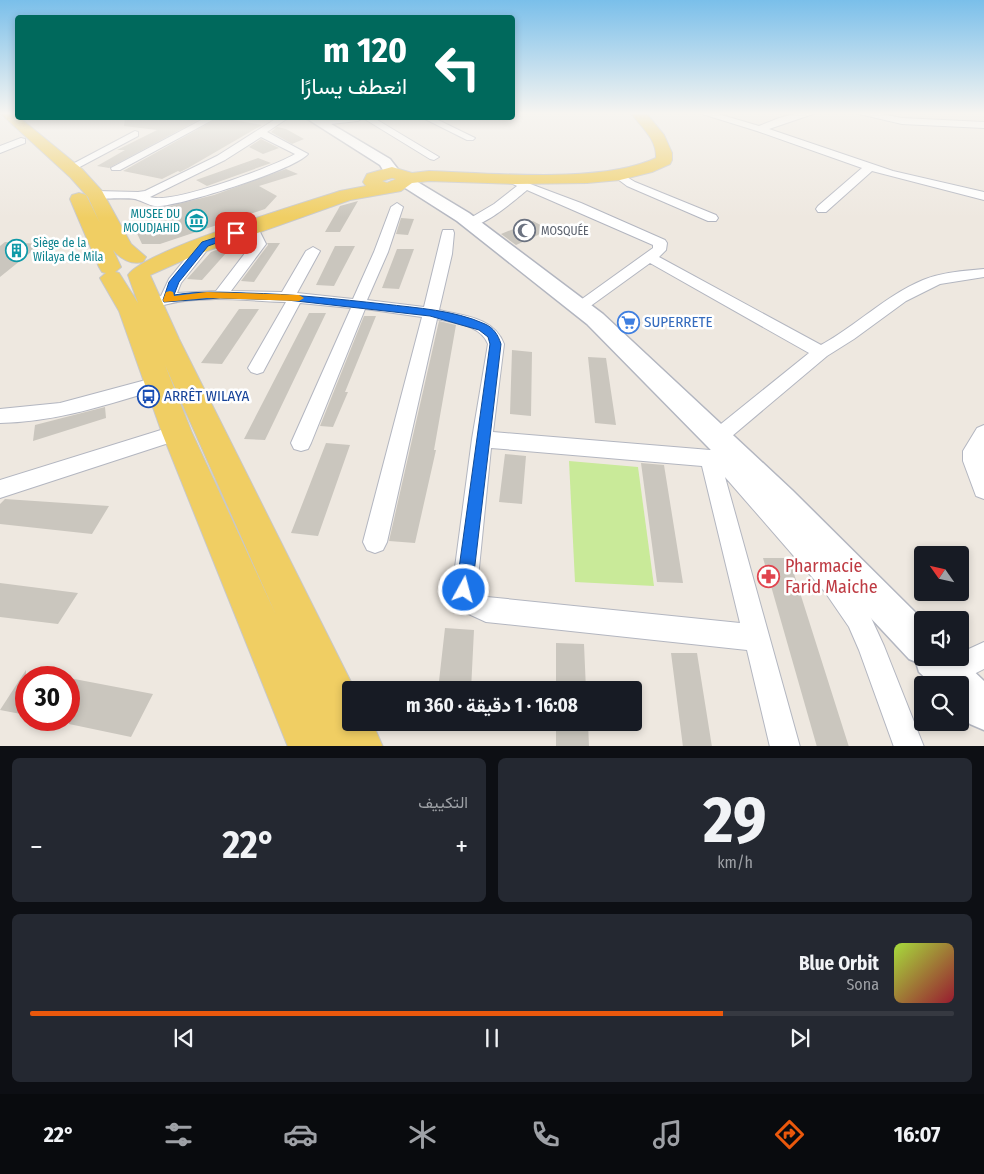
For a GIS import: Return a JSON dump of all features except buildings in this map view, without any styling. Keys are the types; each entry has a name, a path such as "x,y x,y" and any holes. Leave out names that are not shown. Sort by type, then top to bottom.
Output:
{"main road":[{"path":"30,148 66,179 137,280 157,384 312,746"},
{"path":"46,148 70,168 96,195 350,743"},
{"path":"353,148 362,153 369,163 390,180 431,198 460,228 580,307 638,359 721,452 945,669 984,710"},
{"path":"362,148 385,162 390,180"},
{"path":"137,280 185,251 390,180 596,172 651,161 656,156 655,148"},
{"path":"137,280 167,248 390,180 429,176 566,179 617,174 650,167 664,160 664,148"}],"street":[{"path":"70,168 109,148"},
{"path":"116,168 154,148"},
{"path":"96,195 144,194 221,158 237,148"},
{"path":"144,194 144,199 149,202 168,202 284,164 303,154 295,148"},
{"path":"418,148 434,157"},
{"path":"813,148 905,178 983,195"},
{"path":"822,210 870,168"},
{"path":"617,174 631,184 712,218"},
{"path":"509,179 660,243 660,248 649,257 580,307"},
{"path":"375,542 445,254 460,228 498,207 525,186"},
{"path":"301,443 381,252 397,208"},
{"path":"220,295 259,244 252,228"},
{"path":"137,280 174,282 205,244"},
{"path":"257,368 313,251"},
{"path":"649,257 822,352"},
{"path":"721,452 822,352 928,283 984,273"},
{"path":"137,280 188,296 291,297 359,304 430,313 483,327 493,336 496,344 482,439 464,590 471,602 486,609 758,638"},
{"path":"0,416 26,417 157,384"},
{"path":"984,433 973,451 973,461 984,490"},
{"path":"0,488 177,434"},
{"path":"482,439 721,452 834,584 858,618 871,646 909,746"},
{"path":"721,452 758,638 785,746"},
{"path":"945,669 984,655"}],"green space":[{"path":"569,461 638,467 654,586 575,582"}],"slow traffic":[{"path":"170,294 168,300 207,295 299,298"}],"place":[{"name":"MUSEE DU MOUDJAHID","path":"196,221"},
{"name":"MOSQUÉE","path":"525,231"},
{"name":"Siège de la Wilaya de Mila","path":"17,250"},
{"name":"SUPERRETE","path":"628,322"},
{"name":"ARRÊT WILAYA","path":"148,396"},
{"name":"Pharmacie Farid Maiche","path":"769,576"}],"route":[{"path":"236,233 205,244 174,282 168,300 188,296 220,295 287,297 360,304 430,313 466,321 483,327 493,336 496,344 482,439 464,590"}]}
